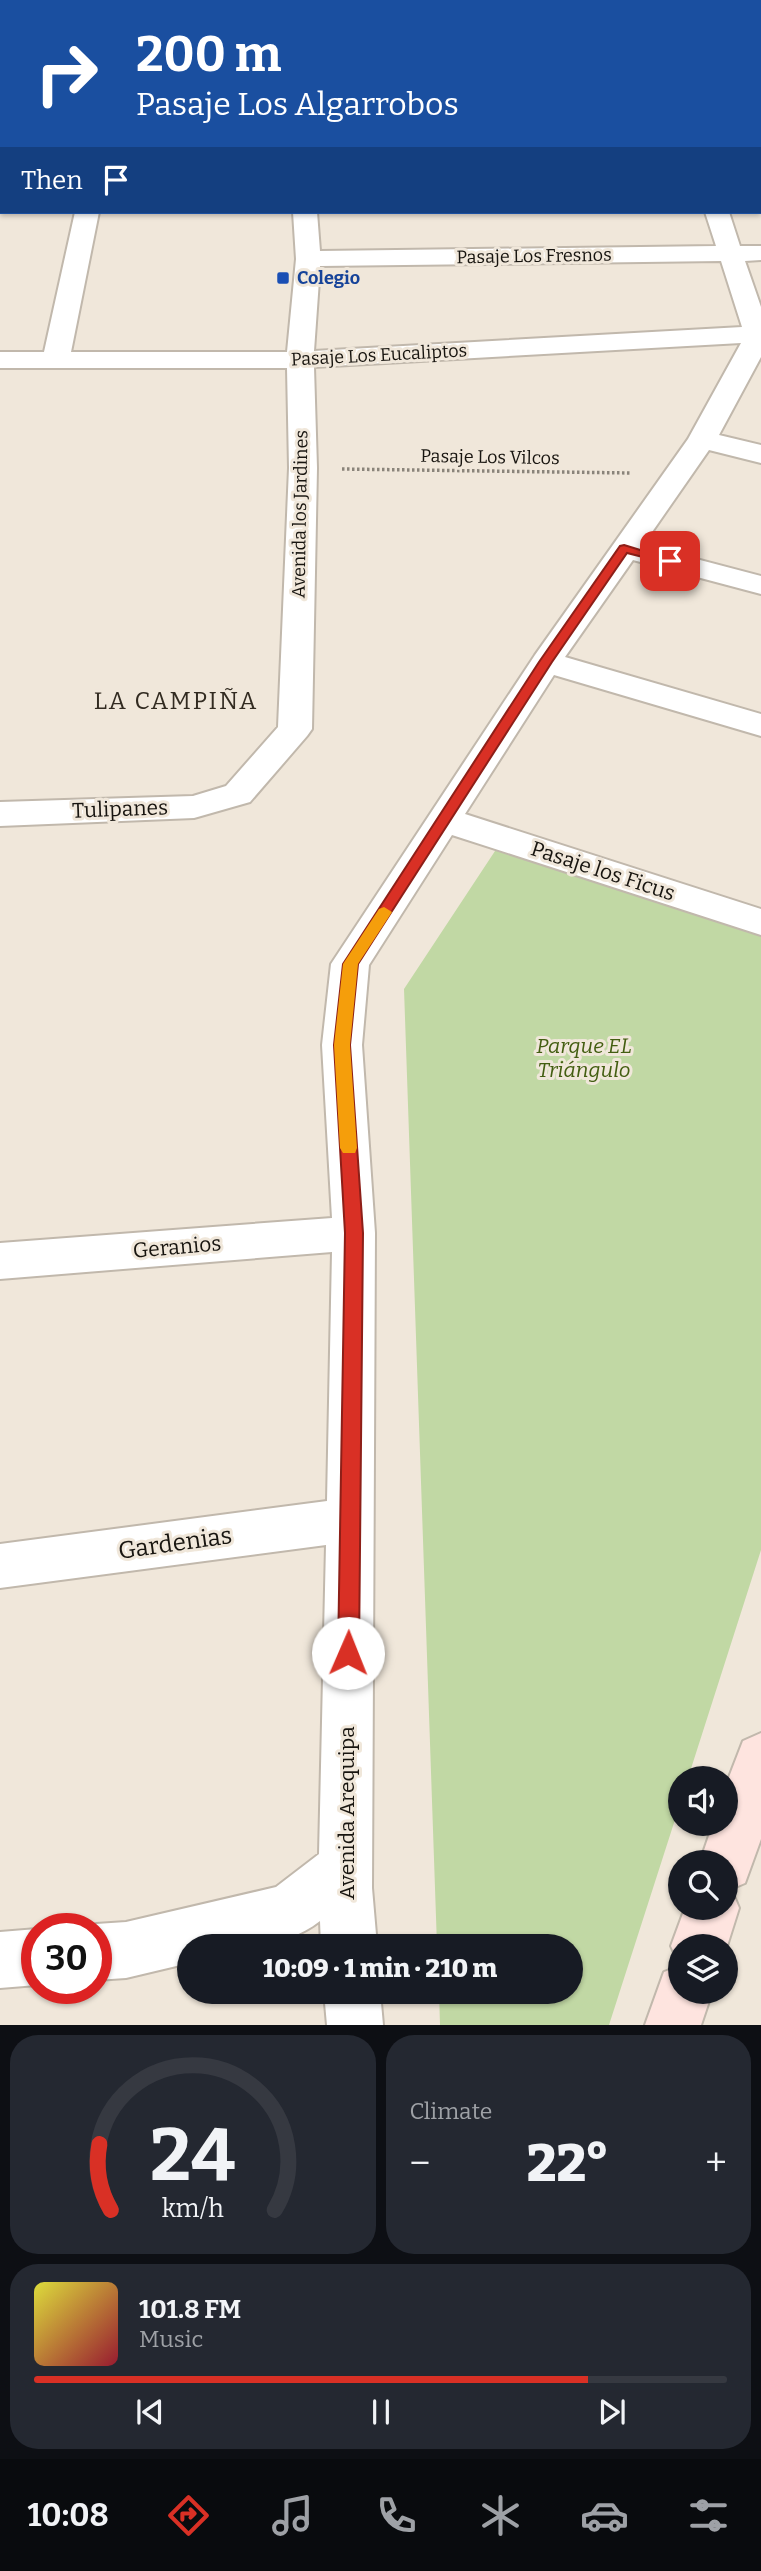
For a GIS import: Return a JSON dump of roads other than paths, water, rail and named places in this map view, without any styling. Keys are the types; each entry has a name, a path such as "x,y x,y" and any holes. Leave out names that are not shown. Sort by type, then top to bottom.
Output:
{"street":[{"path":"57,360 87,214"},
{"name":"Avenida los Jardines","path":"238,794 295,729 303,468 300,360 308,259 305,214"},
{"path":"718,214 758,340"},
{"name":"Pasaje Los Fresnos","path":"308,259 761,253"},
{"name":"Pasaje Los Eucaliptos","path":"0,360 300,360 758,340"},
{"name":"Avenida Arequipa","path":"349,1934 346,1867 354,1233 342,1045 351,964 546,662 702,440 758,340"},
{"path":"702,440 761,454"},
{"path":"624,548 761,585"},
{"path":"546,662 761,725"},
{"name":"Tulipanes","path":"0,814 194,807 238,794"},
{"name":"Pasaje los Ficus","path":"445,820 761,922"},
{"name":"Geranios","path":"0,1261 354,1233"},
{"name":"Gardenias","path":"0,1566 350,1520"},
{"path":"731,1850 761,1759"},
{"path":"112,1951 289,1911 346,1867"},
{"path":"0,1960 21,1958"},
{"path":"353,2004 355,2025"},
{"path":"673,2025 680,2004"}],"place":[{"name":"Colegio","path":"283,278"}],"district":[{"name":"LA CAMPIÑA","path":"176,701"}],"park label":[{"name":"Parque EL Triángulo","path":"584,1058"}]}
